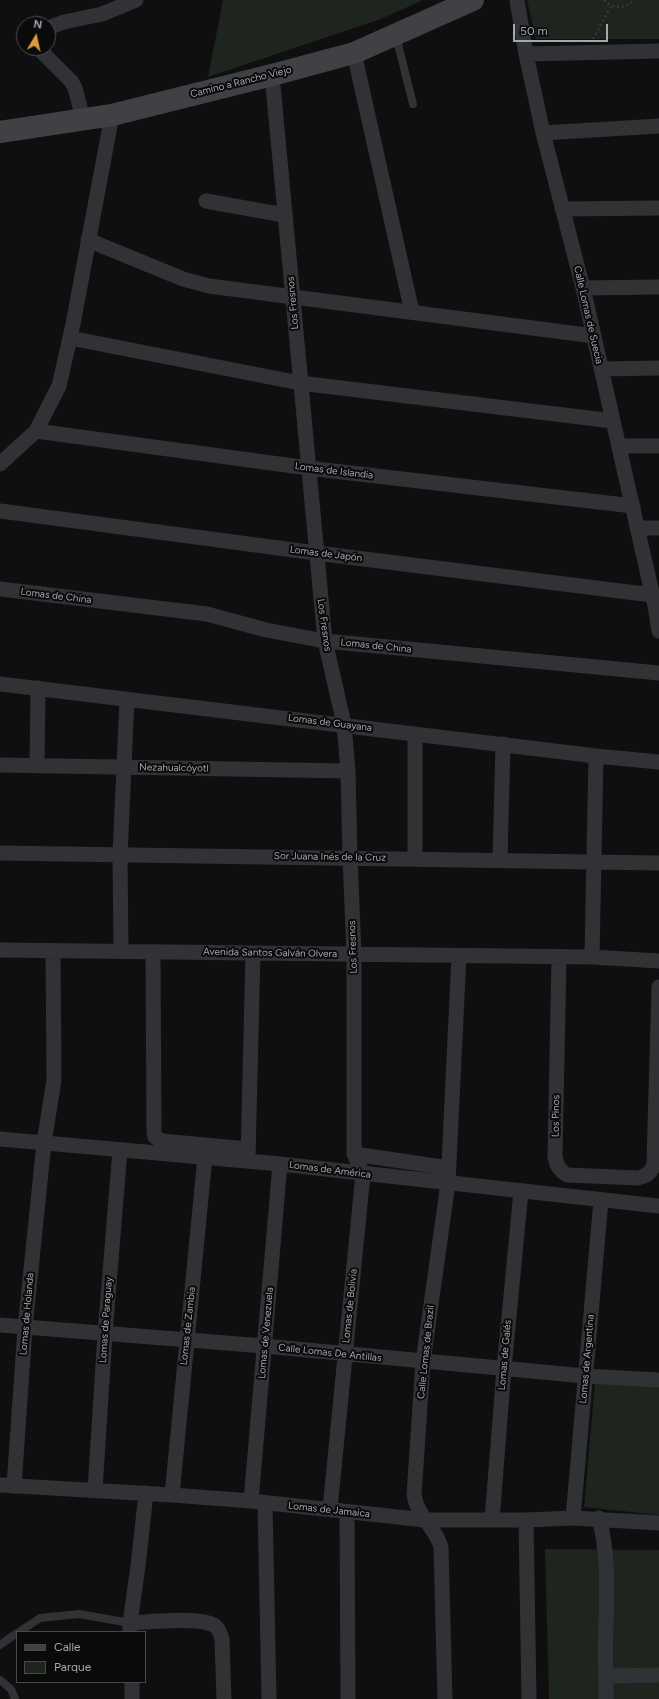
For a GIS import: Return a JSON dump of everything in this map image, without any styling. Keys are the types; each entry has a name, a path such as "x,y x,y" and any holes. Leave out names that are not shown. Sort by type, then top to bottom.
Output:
{"street":[{"path":"56,25 102,14 136,0"},
{"name":"Camino a Rancho Viejo","path":"0,132 112,115 272,75 354,52 473,0"},
{"name":"Calle Lomas de Suecia","path":"517,0 526,54 543,132 583,288 655,602 659,631"},
{"path":"526,54 659,51"},
{"path":"354,52 412,312"},
{"path":"46,56 71,81 75,88 83,119"},
{"name":"Los Fresnos","path":"272,75 325,641 344,724 348,771 354,954 354,1154 363,1174"},
{"path":"0,464 36,431 58,386 70,338 112,115"},
{"path":"543,132 659,126"},
{"path":"206,201 284,214"},
{"path":"562,209 659,208"},
{"path":"88,240 183,279 209,286 292,298 594,336"},
{"path":"583,288 659,287"},
{"path":"70,338 300,383 613,422"},
{"path":"601,369 659,368"},
{"name":"Lomas de Islandia","path":"36,431 308,468 633,506"},
{"path":"619,446 659,446"},
{"name":"Lomas de Japón","path":"0,511 316,553 655,602"},
{"path":"637,528 659,528"},
{"name":"Lomas de China","path":"0,589 208,614 266,630 325,641 659,674"},
{"name":"Lomas de Guayana","path":"0,684 344,724 596,756 659,762"},
{"path":"37,766 38,688"},
{"path":"122,951 120,856 126,699"},
{"path":"415,858 416,734"},
{"path":"500,860 503,744"},
{"path":"592,957 596,756"},
{"name":"Nezahualcóyotl","path":"0,765 348,771"},
{"name":"Sor Juana Inés de la Cruz","path":"0,853 120,856 350,857 659,863"},
{"name":"Avenida Santos Galván Olvera","path":"0,950 592,957 659,961"},
{"name":"Lomas de Holanda","path":"7,1485 44,1143 54,1080 53,950"},
{"path":"153,952 155,1137 162,1141 248,1155 254,953"},
{"name":"Calle Lomas de Brazil","path":"445,1699 441,1547 438,1536 416,1506 414,1494 423,1362 450,1168 459,956"},
{"name":"Los Pinos","path":"560,957 555,1157 557,1167 562,1172 573,1176 638,1178 643,1177 653,1170 659,987"},
{"name":"Lomas de América","path":"0,1139 205,1157 248,1155 280,1164 659,1206"},
{"name":"Lomas de Paraguay","path":"95,1490 104,1334 120,1150"},
{"path":"354,1154 450,1168"},
{"name":"Lomas de Zambia","path":"172,1495 205,1157"},
{"name":"Lomas de Venezuela","path":"268,1699 258,1502 264,1346 280,1164"},
{"name":"Lomas de Bolivia","path":"330,1509 363,1174"},
{"name":"Lomas de Galés","path":"492,1520 504,1369 521,1190"},
{"name":"Lomas de Argentina","path":"573,1518 601,1200"},
{"name":"Calle Lomas De Antillas","path":"0,1326 264,1346 585,1376 659,1380"},
{"name":"Lomas de Jamaica","path":"7,1485 146,1493 258,1502 425,1520 599,1518 659,1523"},
{"path":"146,1493 130,1627 193,1620 207,1623 215,1627 220,1633 222,1640 224,1699"},
{"path":"347,1512 348,1699"},
{"path":"599,1518 602,1531 607,1598 606,1699"},
{"path":"526,1520 529,1699"},
{"path":"606,1676 659,1675"},
{"path":"132,1683 132,1699"}],"lane":[{"path":"395,35 413,104"},
{"path":"21,1631 40,1618 79,1614 130,1627"},
{"path":"0,1645 16,1634"},
{"path":"0,1680 11,1689 15,1699"}],"path":[{"path":"604,0 611,6 624,7 634,0"},
{"path":"593,39 611,6"},
{"path":"586,39 600,39"}],"green space":[{"path":"223,0 423,0 381,19 208,77"},
{"path":"527,0 659,0 659,39 536,39"},
{"path":"595,1382 659,1385 659,1515 584,1507"},
{"path":"545,1549 659,1550 659,1699 549,1699"}]}
